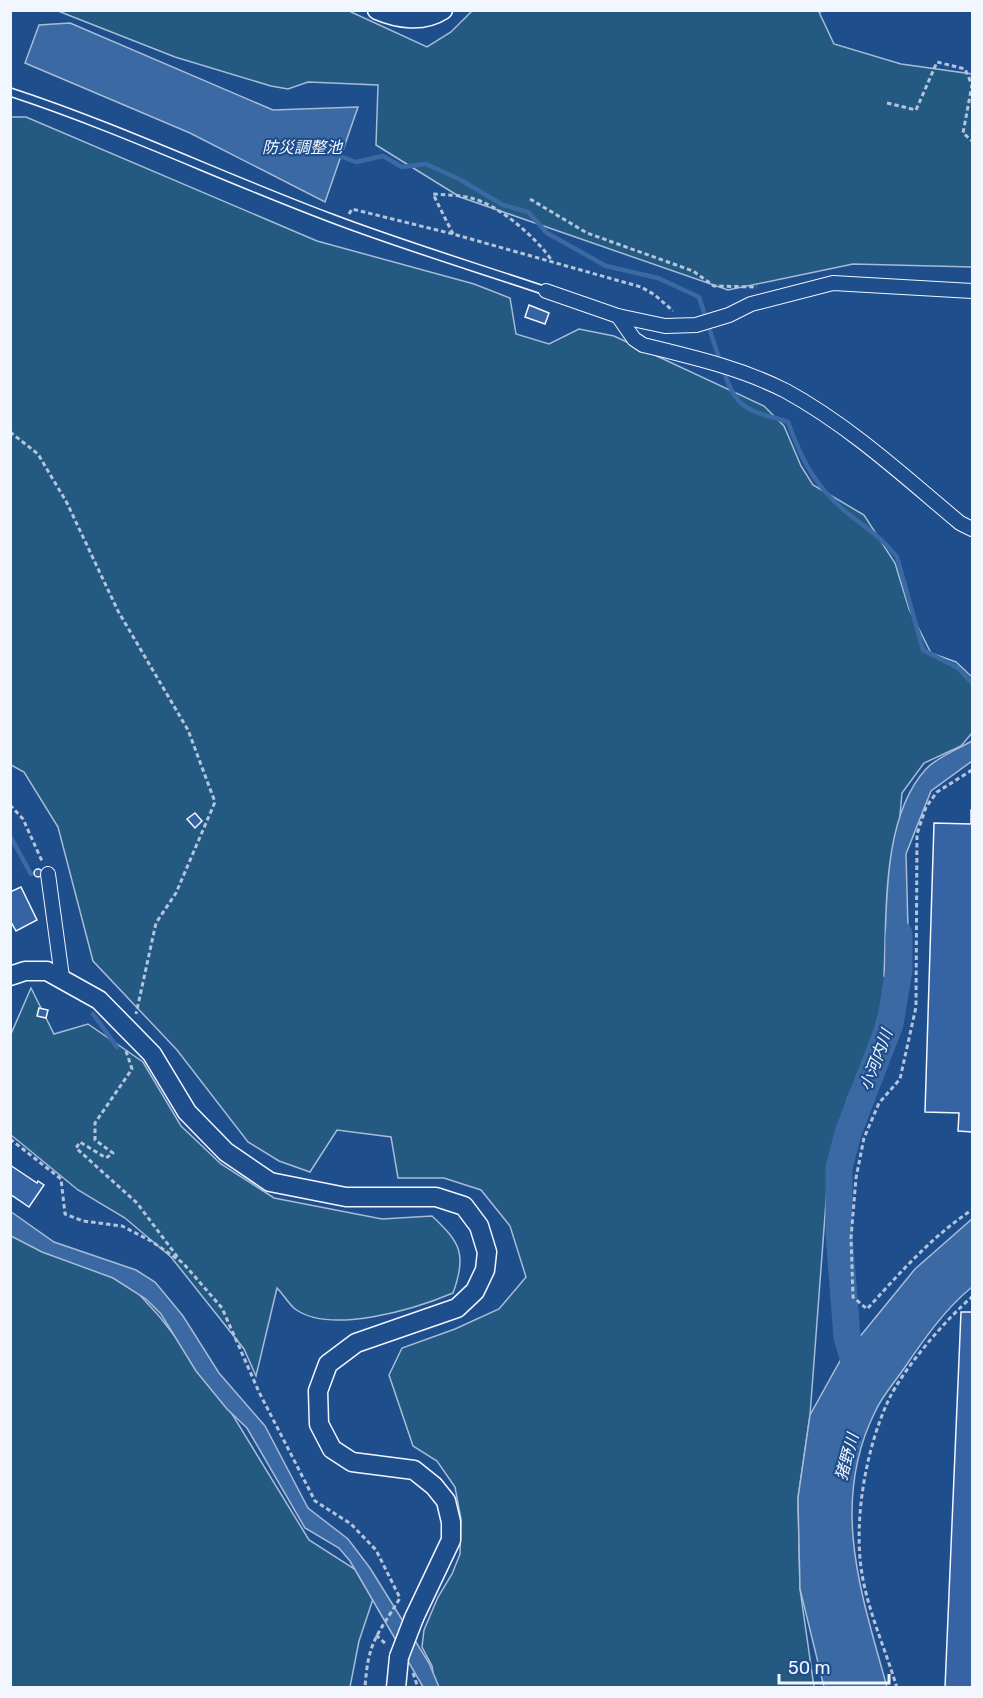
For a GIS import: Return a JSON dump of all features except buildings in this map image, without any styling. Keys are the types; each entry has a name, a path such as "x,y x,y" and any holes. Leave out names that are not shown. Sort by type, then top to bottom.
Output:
{"street":[{"path":"376,10 402,18 430,18 443,10"},
{"path":"546,291 618,316 665,326 691,325 729,315 751,304 833,283 972,291"},
{"path":"618,316 634,339 643,345 712,361 785,391 848,431 960,523 972,529"},
{"path":"48,874 62,977"},
{"path":"10,976 35,970 62,977 99,1000 128,1038 153,1054 187,1112 226,1152 270,1182 346,1197 436,1197 464,1206 479,1226 487,1252 485,1270 475,1291 456,1308 356,1343 328,1364 318,1391 319,1424 332,1449 352,1462 414,1470 434,1486 446,1501 451,1522 450,1540 414,1618 399,1657 396,1688"}],"lane":[{"path":"10,92 76,114 170,155 344,223 546,291"}],"path":[{"path":"887,104 916,110 937,62 965,69 972,85 963,133 972,141"},
{"path":"453,234 434,194 473,198 507,217 541,244 553,262"},
{"path":"530,199 587,233 693,271 714,286 773,288 779,296"},
{"path":"344,223 352,209 453,234 641,287 655,295 691,325"},
{"path":"10,432 38,454 67,503 118,610 188,730 215,802 176,893 156,923 128,1038 132,1069 95,1123 95,1140 113,1154 106,1158 80,1142 76,1148 137,1203 183,1263 222,1308 264,1402 315,1502 351,1524 376,1550 394,1582 400,1598 381,1625 367,1655 365,1688"},
{"path":"972,770 937,792 926,807 917,834 916,1007 900,1079 879,1103 864,1137 856,1178 851,1238 853,1297 867,1310 903,1269 972,1210"},
{"path":"10,805 23,819 48,874"},
{"path":"10,1139 61,1179 66,1214 82,1221 122,1226 151,1241 183,1263"},
{"path":"897,1688 862,1573 860,1510 868,1461 890,1399 927,1345 956,1311 972,1297"}],"shaded area":[{"path":"58,11 349,11 427,47 451,32 472,11 825,11 819,12 834,44 901,64 972,74 972,267 853,264 728,290 460,197 376,145 378,85 308,82 288,89 271,86 175,57"},
{"path":"10,117 26,117 317,241 474,284 510,298 516,334 549,344 579,329 614,336 764,406 784,426 801,466 813,485 864,515 895,563 909,609 931,653 956,662 972,677 972,733 961,746 924,763 902,793 894,881 891,972 868,1054 847,1100 829,1162 810,1415 798,1498 800,1589 814,1687 435,1687 432,1666 422,1647 424,1630 460,1554 461,1519 455,1487 437,1461 413,1446 389,1375 402,1348 455,1329 499,1309 526,1277 510,1226 481,1190 444,1178 398,1178 391,1137 337,1130 310,1172 279,1161 248,1142 177,1050 93,961 58,827 24,772 11,765"},
{"path":"31,988 54,1034 88,1024 143,1062 181,1126 221,1164 274,1198 382,1219 432,1216 449,1234 459,1250 460,1269 453,1293 396,1312 351,1320 330,1320 311,1316 295,1309 277,1288 256,1376 244,1349 171,1257 125,1218 78,1190 11,1135 11,1034"},
{"path":"11,1232 115,1268 159,1316 218,1391 309,1540 378,1584 359,1641 350,1687 11,1688"}],"water":[{"name":"防災調整池","path":"70,23 273,110 358,107 325,202 190,133 25,63 39,25"},
{"path":"972,741 972,761 931,791 906,854 909,966 884,976 889,868 901,813 911,789 926,769 942,757"},
{"path":"10,1211 54,1242 136,1270 155,1282 183,1316 219,1373 265,1426 308,1508 348,1539 370,1568 429,1663 439,1687 423,1687 350,1561 339,1548 305,1528 247,1428 227,1409 196,1371 161,1314 146,1299 113,1278 42,1252 11,1236"},
{"name":"猪野川","path":"972,1219 972,1287 936,1324 881,1400 861,1446 854,1481 852,1515 854,1550 868,1619 887,1687 824,1687 800,1589 798,1498 810,1415 840,1361 915,1269"}],"waterway":[{"path":"337,155 356,162 383,156 402,167 426,164 459,179 503,205 528,212 547,233 606,266 658,278 699,297 720,361"},
{"path":"723,369 733,394 745,407 788,422 801,455 819,484 835,502 883,541 897,557 923,650 958,668 972,683"},
{"path":"10,836 31,874"},
{"name":"小河内川","path":"861,1385 847,1337 839,1234 839,1168 848,1133 890,1024 899,970 899,934"},
{"path":"93,1014 117,1047"}]}
